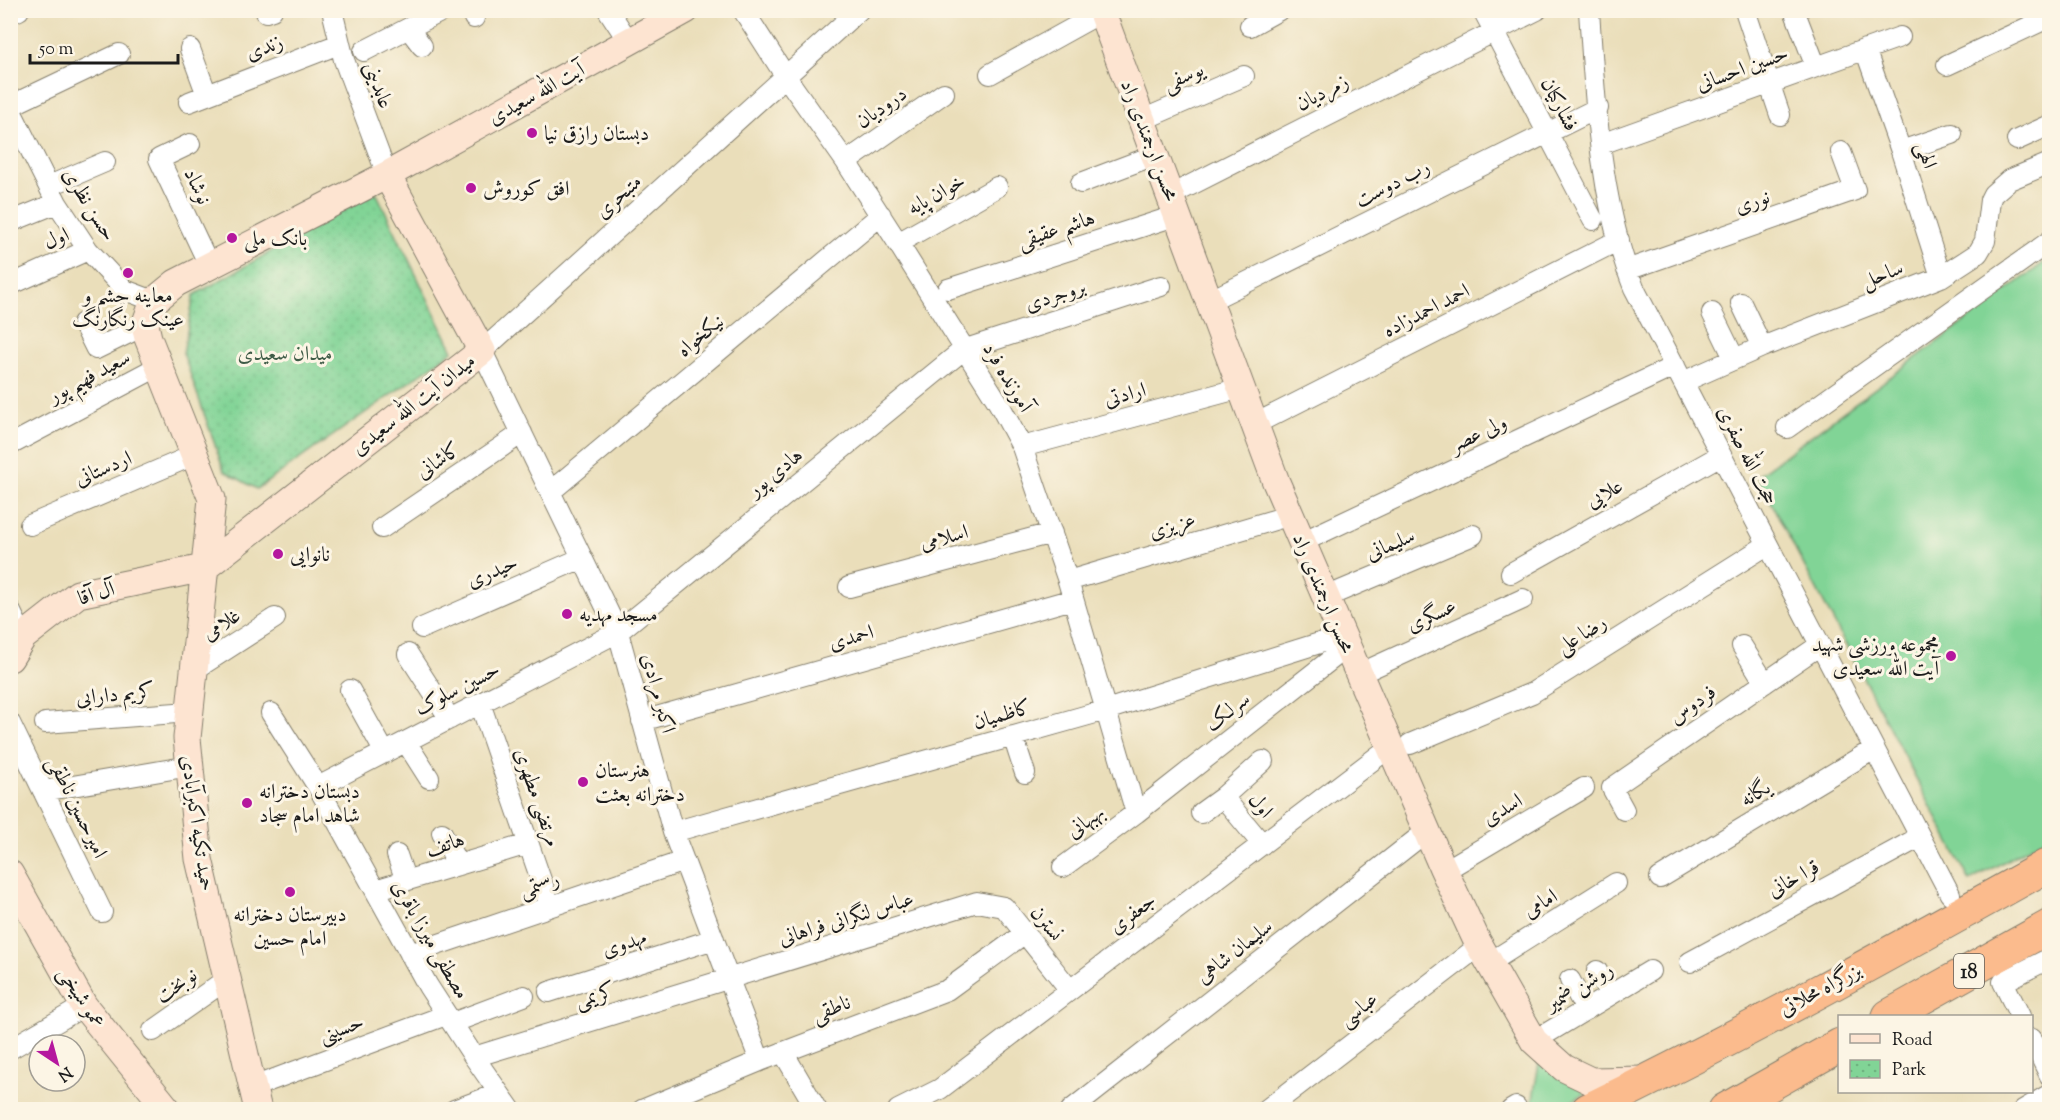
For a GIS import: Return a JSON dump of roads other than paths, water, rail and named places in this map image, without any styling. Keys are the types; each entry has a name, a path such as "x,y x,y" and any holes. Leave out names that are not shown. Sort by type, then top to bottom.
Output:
{"highway":[{"name":"بزرگراه محلاتی","path":"1588,1110 1927,933 2049,864"},
{"name":"18","path":"1893,1015 2049,926"},
{"path":"1725,1110 1838,1046"}],"main road":[{"name":"آیت الله سعیدی","path":"387,175 686,10"},
{"name":"محسن ارجمندی راد","path":"1101,11 1241,388 1291,515 1359,674 1400,746 1426,831 1484,954 1534,1041 1564,1068 1591,1081 1649,1080"},
{"path":"204,568 212,499 148,338 150,313 176,283 387,175"},
{"name":"میدان آیت الله سعیدی","path":"204,568 482,351 387,175"},
{"name":"آل آقا","path":"17,647 78,594 204,568"},
{"name":"حمید تکیه اکبرآبادی","path":"204,568 187,738 199,859 255,1098"},
{"name":"عمو شیخی","path":"10,874 84,1006 168,1110"}],"street":[{"path":"10,14 19,10"},
{"name":"عابدینی","path":"332,10 339,44 387,175"},
{"path":"363,51 444,10"},
{"path":"608,10 628,42"},
{"name":"آموزنده فرد","path":"742,10 881,215 963,350 999,404 1022,447 1052,532 1136,813"},
{"name":"متبحری","path":"482,351 859,10"},
{"path":"1250,26 1279,10"},
{"name":"فشارکیان","path":"1483,10 1593,220"},
{"name":"زمردیان","path":"1174,205 1537,10"},
{"path":"1589,14 1608,10"},
{"path":"1745,10 1780,116"},
{"path":"1794,10 1816,67"},
{"path":"990,74 1101,11"},
{"path":"1947,65 2049,13"},
{"name":"حجت الله صفری","path":"1589,14 1601,144 1610,204 1618,240 1634,288 1950,894"},
{"path":"409,28 422,46"},
{"name":"حسین احسانی","path":"1601,144 1900,37"},
{"name":"زندی","path":"190,49 198,98 339,44"},
{"name":"الهی","path":"1865,49 1901,151 1941,277"},
{"path":"10,107 120,54"},
{"name":"یوسفی","path":"1142,120 1244,76"},
{"name":"درودیان","path":"846,162 944,93"},
{"name":"حسن نظری","path":"10,107 53,194 87,250 150,313"},
{"name":"رب دوست","path":"1209,301 1598,108"},
{"path":"2017,140 2049,125"},
{"path":"1901,151 1952,134"},
{"name":"نوشاد","path":"190,144 159,159 209,265"},
{"name":"نوری","path":"1627,270 1855,190 1841,152"},
{"path":"1081,183 1155,155"},
{"path":"10,222 105,162"},
{"name":"ساحل","path":"1679,374 1734,358 1941,277 1978,253 1985,241 1990,200 1993,194 2009,180 2049,163"},
{"name":"خوان پایه","path":"898,243 997,188"},
{"name":"هاشم عقیقی","path":"948,289 1174,205"},
{"name":"نیکخواه","path":"550,492 881,215"},
{"name":"احمد احمدزاده","path":"1255,424 1618,240"},
{"path":"1787,428 2049,241"},
{"name":"اول","path":"10,285 87,250"},
{"name":"بروجردی","path":"963,350 1161,286"},
{"path":"1741,303 1762,347"},
{"path":"83,323 96,349 150,313"},
{"path":"1713,313 1734,358"},
{"name":"هادی پور","path":"618,632 963,350"},
{"name":"اکبر مرادی","path":"482,351 618,632 673,832 760,1061"},
{"name":"سعید فهیم پور","path":"12,439 159,366"},
{"name":"ولی عصر","path":"1302,542 1679,374"},
{"name":"ارادتی","path":"1022,447 1241,388"},
{"name":"کاشانی","path":"382,528 522,433"},
{"name":"اردستانی","path":"30,525 194,455"},
{"name":"علایی","path":"1511,573 1721,455"},
{"name":"عزیزی","path":"1070,590 1291,515"},
{"name":"اسلامی","path":"849,587 1052,532"},
{"name":"سلیمانی","path":"1326,597 1473,535"},
{"name":"رضا علی","path":"1400,746 1532,693 1767,545"},
{"name":"حیدری","path":"422,628 582,558"},
{"name":"احمدی","path":"642,721 1070,590"},
{"name":"عسگری","path":"1359,674 1523,599"},
{"path":"10,610 17,647"},
{"name":"غلامی","path":"194,670 275,618"},
{"name":"حسین سلوک","path":"318,787 618,632"},
{"name":"کاظمیان","path":"673,832 1345,641"},
{"name":"سرلک","path":"1136,813 1345,641"},
{"name":"فردوس","path":"1624,810 1612,788 1820,645"},
{"path":"1742,646 1765,683"},
{"path":"408,654 450,719"},
{"path":"350,690 385,753"},
{"name":"مرتضی مطهری","path":"480,703 550,906"},
{"name":"کریم دارابی","path":"45,723 189,712"},
{"name":"مصطفی میرزا باقری","path":"271,713 318,787 410,954 449,1019 511,1110"},
{"name":"امیرحسین ناطقی","path":"10,723 102,912"},
{"path":"1013,736 1025,773"},
{"path":"406,742 429,778"},
{"name":"جعفری","path":"898,1110 939,1089 1262,844 1400,746"},
{"name":"یگانه","path":"1660,878 1874,749"},
{"path":"1201,813 1223,797 1263,761"},
{"path":"43,791 190,766"},
{"name":"اسدی","path":"1444,871 1584,788"},
{"name":"اول","path":"1223,797 1262,844"},
{"name":"بهبهانی","path":"1063,867 1136,813"},
{"name":"سلیمان شاهی","path":"1071,1110 1426,831"},
{"path":"442,833 458,865"},
{"name":"قرا خانی","path":"1690,962 1920,837"},
{"name":"هاتف","path":"375,890 528,844"},
{"path":"397,855 406,881"},
{"name":"رستمی","path":"410,954 684,861"},
{"name":"امامی","path":"1484,954 1616,883"},
{"name":"نسترن","path":"977,902 1004,907 1070,990"},
{"name":"عباس لنگرانی فراهانی","path":"730,979 977,902"},
{"name":"ناطقی","path":"642,1110 760,1061 947,990 1025,933"},
{"name":"مهدوی","path":"549,993 714,939"},
{"name":"عباسی","path":"1266,1110 1484,954"},
{"path":"2019,1015 2003,982 2049,958"},
{"path":"1597,971 1610,995"},
{"name":"روشن ضمیر","path":"1534,1041 1650,971"},
{"name":"نوبخت","path":"153,1031 227,979"},
{"name":"کریمی","path":"474,1057 730,979"},
{"path":"1570,980 1586,1010"},
{"path":"449,1019 525,996"},
{"path":"10,1049 84,1006"},
{"name":"حسینی","path":"255,1098 449,1019"},
{"path":"2033,1043 2049,1076"},
{"path":"783,1052 817,1110"},
{"path":"454,1110 499,1093"},
{"path":"2023,1110 2049,1094"}],"place":[{"name":"دبستان رازق نیا","path":"532,133"},
{"name":"افق کوروش","path":"471,188"},
{"name":"بانک ملی","path":"232,238"},
{"name":"معاینه چشم و عینک رنگارنگ","path":"128,273"},
{"name":"نانوایی","path":"278,554"},
{"name":"مسجد مهدیه","path":"567,614"},
{"name":"مجموعه ورزشی شهید آیت‌ الله سعیدی","path":"1951,656"},
{"name":"هنرستان دخترانه بعثت","path":"583,782"},
{"name":"دبستان دخترانه شاهد امام سجاد","path":"247,803"},
{"name":"دبیرستان دخترانه امام حسین","path":"290,892"}],"park label":[{"name":"میدان سعیدی","path":"285,353"}]}
